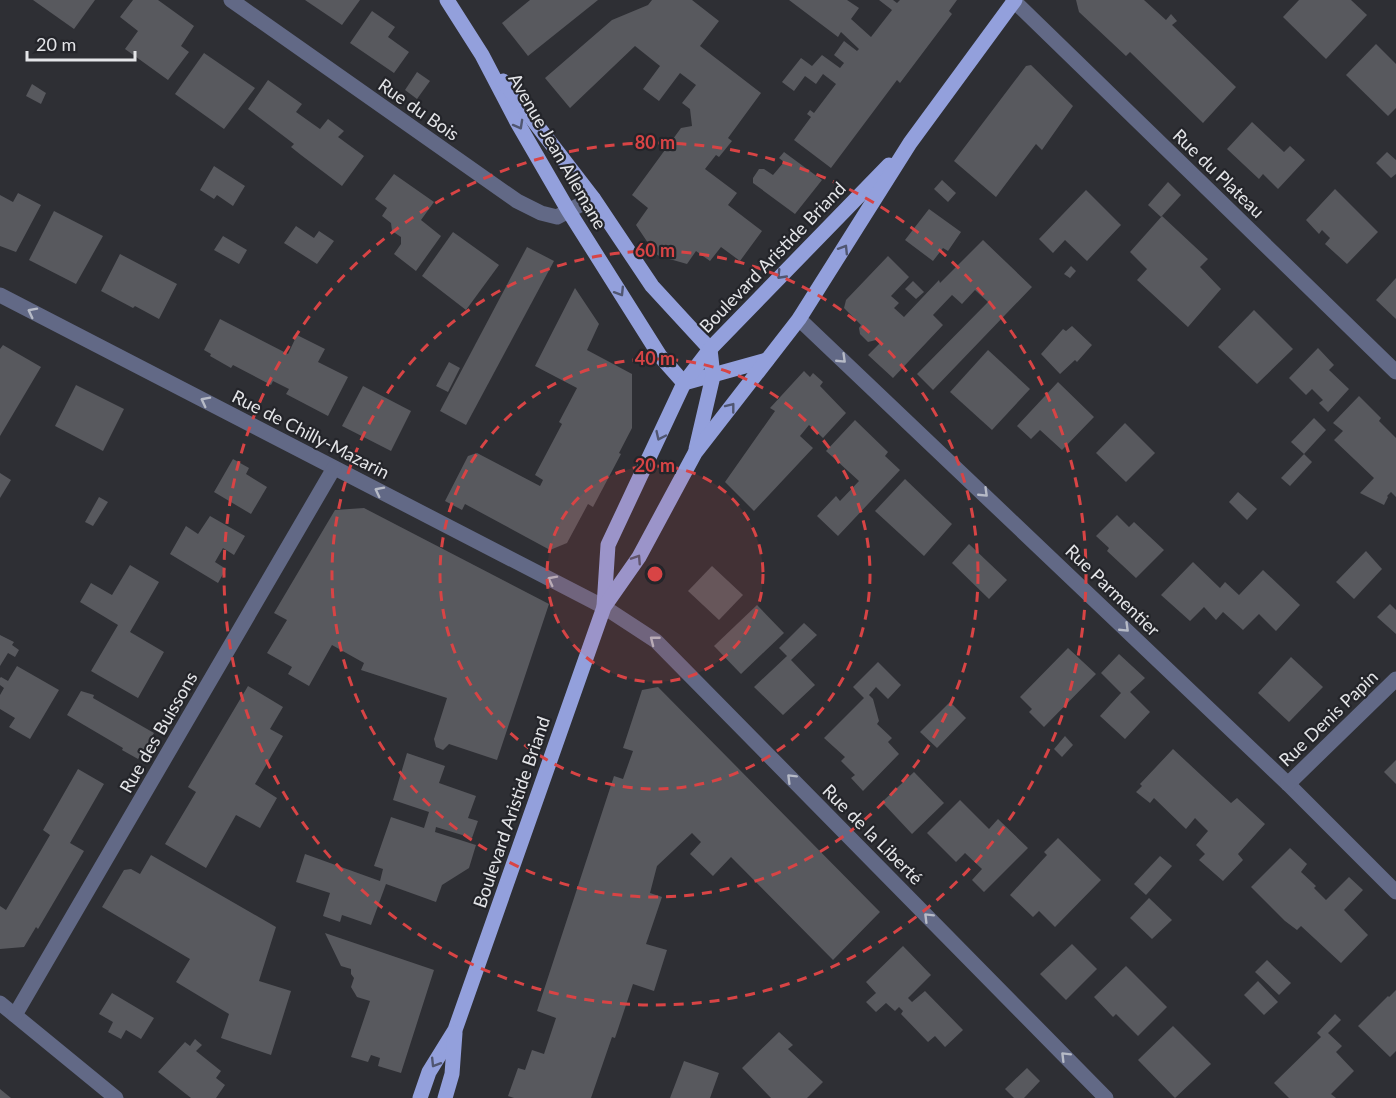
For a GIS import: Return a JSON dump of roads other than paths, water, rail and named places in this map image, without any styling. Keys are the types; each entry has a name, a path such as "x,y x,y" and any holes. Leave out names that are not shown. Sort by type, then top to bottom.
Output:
{"main road":[{"name":"Avenue Jean Allemane","path":"447,0 482,55 517,122 568,210 660,356 684,383"},
{"name":"Boulevard Aristide Briand","path":"420,1098 429,1072 455,1030 604,607 639,557 695,453 800,319 910,143 1014,0"},
{"name":"Avenue Jean Allemane","path":"482,55 592,198 652,286 710,349"},
{"name":"Boulevard Aristide Briand","path":"604,607 608,545 684,383 710,349 910,143"},
{"path":"695,453 713,376 710,349"},
{"path":"684,383 767,360"},
{"name":"Boulevard Aristide Briand","path":"446,1098 452,1074 455,1030"}],"street":[{"name":"Rue du Bois","path":"231,0 517,201 541,213 557,217 592,198"},
{"name":"Rue du Plateau","path":"1014,0 1396,372"},
{"name":"Rue de Chilly-Mazarin","path":"0,295 604,607"},
{"name":"Rue Parmentier","path":"800,319 1288,784 1396,892"},
{"name":"Rue des Buissons","path":"15,1016 334,468"},
{"name":"Rue de la Liberté","path":"604,607 656,641 1106,1098"},
{"name":"Rue Denis Papin","path":"1288,784 1396,679"},
{"path":"0,1003 116,1098"}]}
